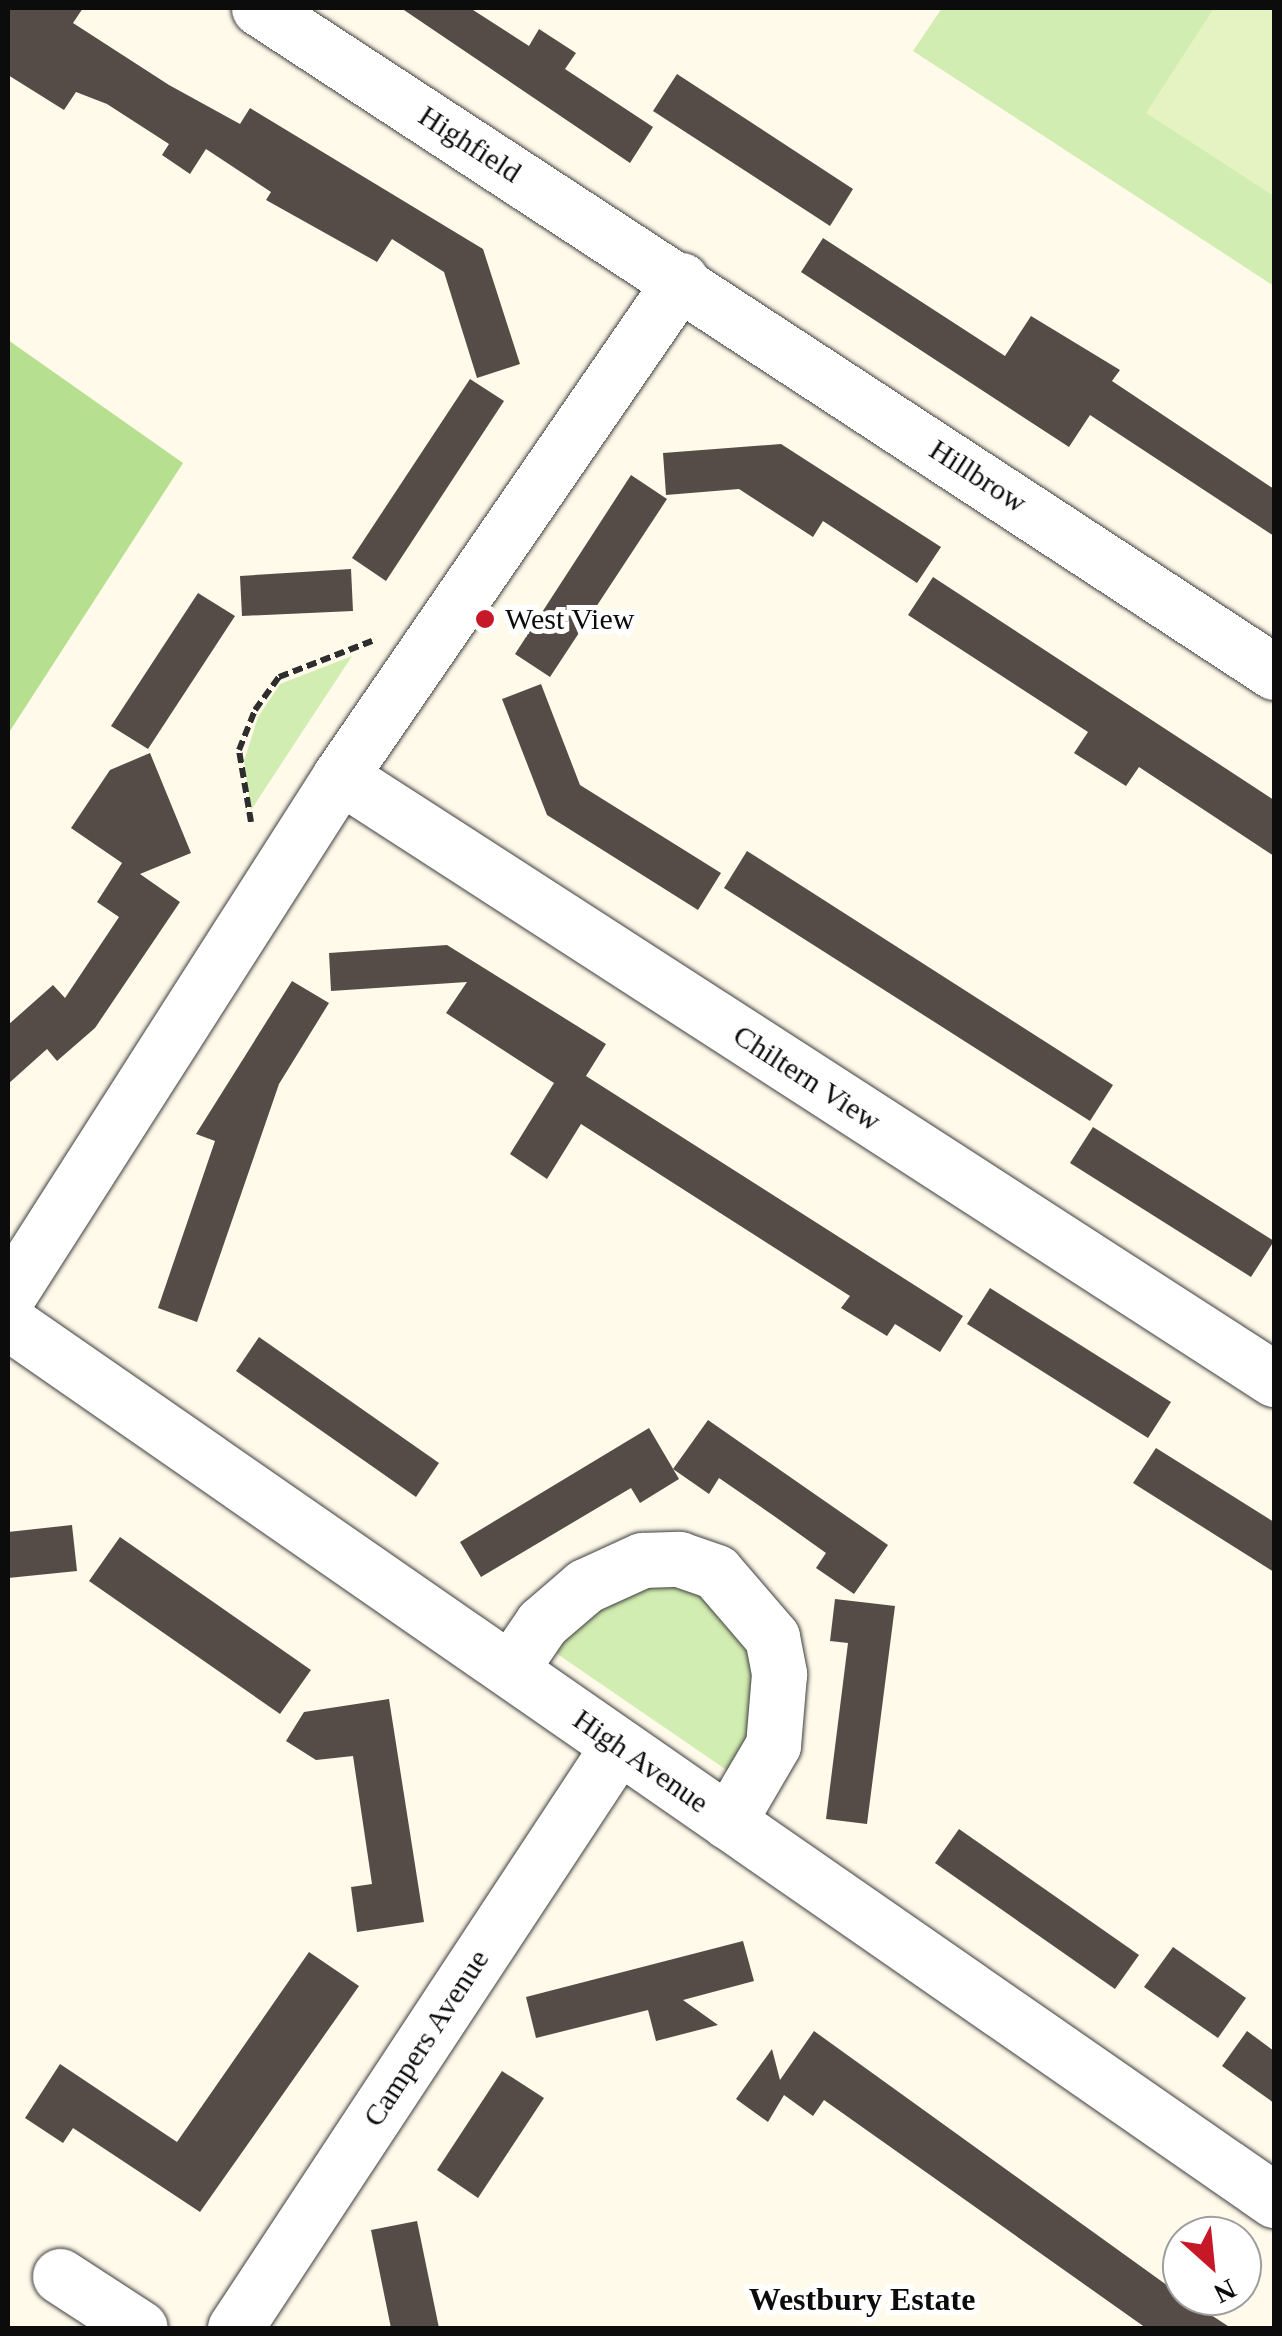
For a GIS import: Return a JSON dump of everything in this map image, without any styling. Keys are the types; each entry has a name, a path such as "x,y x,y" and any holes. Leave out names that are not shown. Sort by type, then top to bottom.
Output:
{"street":[{"name":"Highfield","path":"259,8 681,280"},
{"name":"Hillbrow","path":"681,280 1274,672"},
{"path":"8,1296 340,776 681,280"},
{"name":"Chiltern View","path":"340,776 1274,1379"},
{"name":"High Avenue","path":"8,1322 512,1667 617,1748 1274,2200"},
{"path":"512,1667 542,1623 585,1586 642,1560 679,1559 716,1572 772,1637 779,1674 773,1745 728,1822"},
{"name":"Campers Avenue","path":"235,2328 617,1748"},
{"path":"60,2276 140,2328"}],"path":[{"path":"251,823 239,750 255,710 280,677 373,641"}],"green space":[{"path":"942,8 1274,8 1274,286 913,51"},
{"path":"1214,8 1274,8 1274,196 1146,113"},
{"path":"8,340 183,463 8,734"},
{"path":"352,656 251,810 244,761 258,717 280,684"},
{"path":"628,1581 693,1583 754,1649 753,1744 728,1771 553,1651"}],"building":[{"path":"8,8 83,8 73,23 169,85 240,124 250,108 483,249 520,364 477,378 444,272 392,239 377,262 266,200 271,192 206,149 190,174 162,155 169,144 107,104 76,92 64,110 8,75"},
{"path":"401,8 470,8 529,46 539,29 576,53 565,69 653,127 630,163"},
{"path":"677,74 853,189 830,226 653,111"},
{"path":"823,238 1005,356 1031,316 1120,370 1112,381 1274,489 1274,536 1090,415 1069,447 801,272"},
{"path":"470,379 504,401 386,581 352,558"},
{"path":"781,444 941,547 917,583 823,521 813,537 739,489 666,495 663,453"},
{"path":"631,475 667,499 550,677 515,654"},
{"path":"351,569 353,611 242,616 240,576"},
{"path":"933,577 1274,800 1274,856 1139,767 1126,786 1074,753 1088,732 908,615"},
{"path":"198,593 235,616 148,749 111,726"},
{"path":"541,684 580,785 721,873 698,910 547,815 502,699"},
{"path":"150,753 191,853 140,874 180,902 95,1028 57,1061 47,1049 8,1084 8,1025 53,985 65,998 119,917 97,902 122,863 71,828 110,770"},
{"path":"747,851 1113,1085 1090,1121 724,888"},
{"path":"447,945 606,1044 586,1076 963,1316 940,1352 895,1324 887,1336 841,1308 850,1296 581,1124 547,1179 510,1154 554,1083 446,1013 467,982 331,991 329,953"},
{"path":"292,981 329,1003 279,1084 197,1322 158,1308 215,1141 196,1134"},
{"path":"1093,1127 1274,1241 1251,1277 1070,1163"},
{"path":"990,1288 1171,1402 1148,1438 967,1324"},
{"path":"259,1337 439,1463 416,1497 236,1371"},
{"path":"708,1420 888,1545 854,1594 816,1568 826,1553 719,1478 709,1494 673,1469"},
{"path":"649,1428 679,1479 640,1503 631,1488 481,1577 460,1542"},
{"path":"1156,1448 1274,1522 1274,1572 1133,1483"},
{"path":"72,1525 77,1571 8,1578 8,1532"},
{"path":"120,1537 311,1670 280,1714 89,1581"},
{"path":"835,1599 895,1606 867,1824 826,1819 848,1643 830,1641"},
{"path":"389,1699 424,1922 357,1932 351,1887 372,1884 353,1756 316,1760 286,1741 304,1712"},
{"path":"959,1829 1139,1955 1115,1989 935,1863"},
{"path":"743,1941 754,1981 683,2000 718,2025 656,2041 648,2010 536,2038 526,1997"},
{"path":"1173,1947 1246,1998 1218,2038 1144,1987"},
{"path":"309,1952 359,1986 200,2212 73,2128 63,2143 25,2118 60,2064 177,2142"},
{"path":"814,2031 1162,2282 1162,2316 1213,2316 1231,2328 1146,2328 824,2100 813,2116 784,2095 768,2122 736,2099 772,2049 780,2080"},
{"path":"1247,2031 1274,2051 1274,2103 1222,2066"},
{"path":"502,2071 544,2098 478,2198 437,2170"},
{"path":"417,2221 439,2328 391,2328 371,2230"}],"place":[{"name":"West View","path":"485,619"}],"district":[{"name":"Westbury Estate","path":"862,2299"}]}
